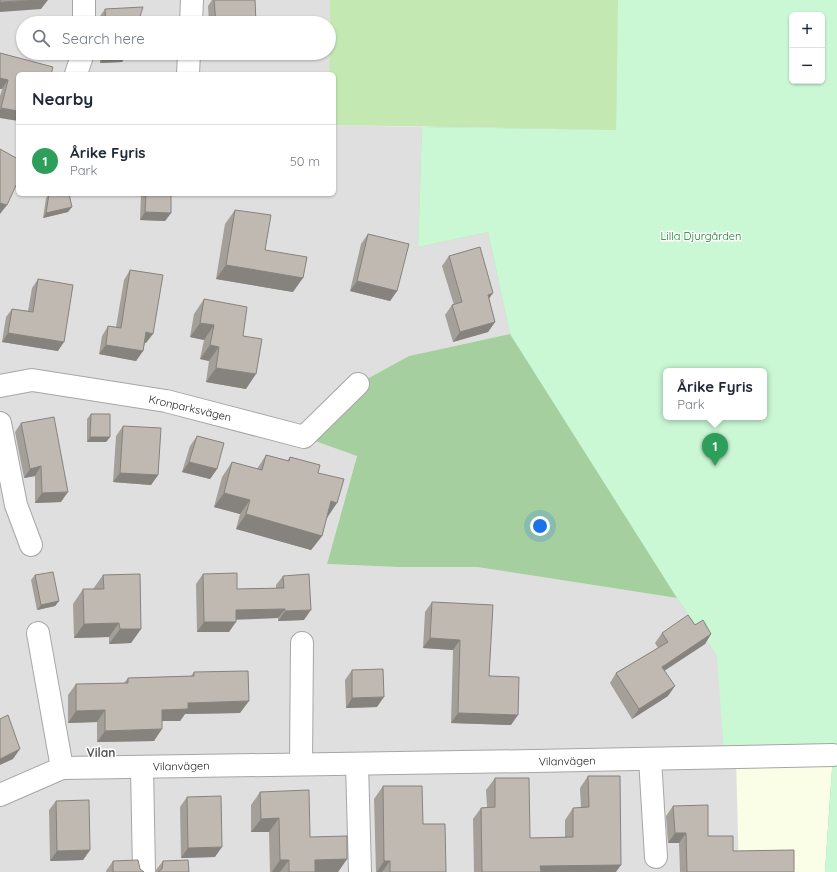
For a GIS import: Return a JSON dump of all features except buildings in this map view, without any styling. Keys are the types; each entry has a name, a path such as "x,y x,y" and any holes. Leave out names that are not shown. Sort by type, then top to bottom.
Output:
{"street":[{"path":"84,0 84,16"},
{"path":"191,16 192,0"},
{"path":"77,72 81,60"},
{"path":"188,72 189,60"},
{"name":"Kronparksvägen","path":"0,386 32,380 166,400 304,437 358,384"},
{"path":"0,422 16,505 31,545"},
{"path":"38,633 62,768"},
{"path":"301,764 302,643"},
{"name":"Vilanvägen","path":"0,795 62,768 833,755"},
{"path":"650,759 656,857"},
{"path":"358,764 360,872"},
{"path":"142,767 144,872"}],"shaded area":[{"path":"0,0 330,0 330,16 16,16 16,60 329,60 329,72 16,72 16,196 336,196 336,125 422,127 418,247 488,232 510,334 409,356 304,437 357,455 327,564 398,567 477,567 677,598 718,656 724,757 833,755 825,872 0,872"},
{"path":"833,755 825,872 739,872 736,757"}],"green space":[{"path":"330,0 618,0 616,130 336,125 336,72 329,72 329,60 336,60 336,16 330,16"},
{"name":"Lilla Djurgården","path":"618,0 837,0 837,872 825,872 833,755 724,757 718,656 677,598 477,567 398,567 327,564 357,456 304,437 358,384 409,356 510,334 488,232 418,247 422,127 616,130"},
{"name":"Lilla Djurgården","path":"618,0 837,0 837,872 825,872 833,755 724,757 717,655 677,598 510,334 488,232 418,247 422,127 616,130"}],"place":[{"name":"Årike Fyris","path":"715,466"}],"district":[{"name":"Vilan","path":"101,752"}]}
